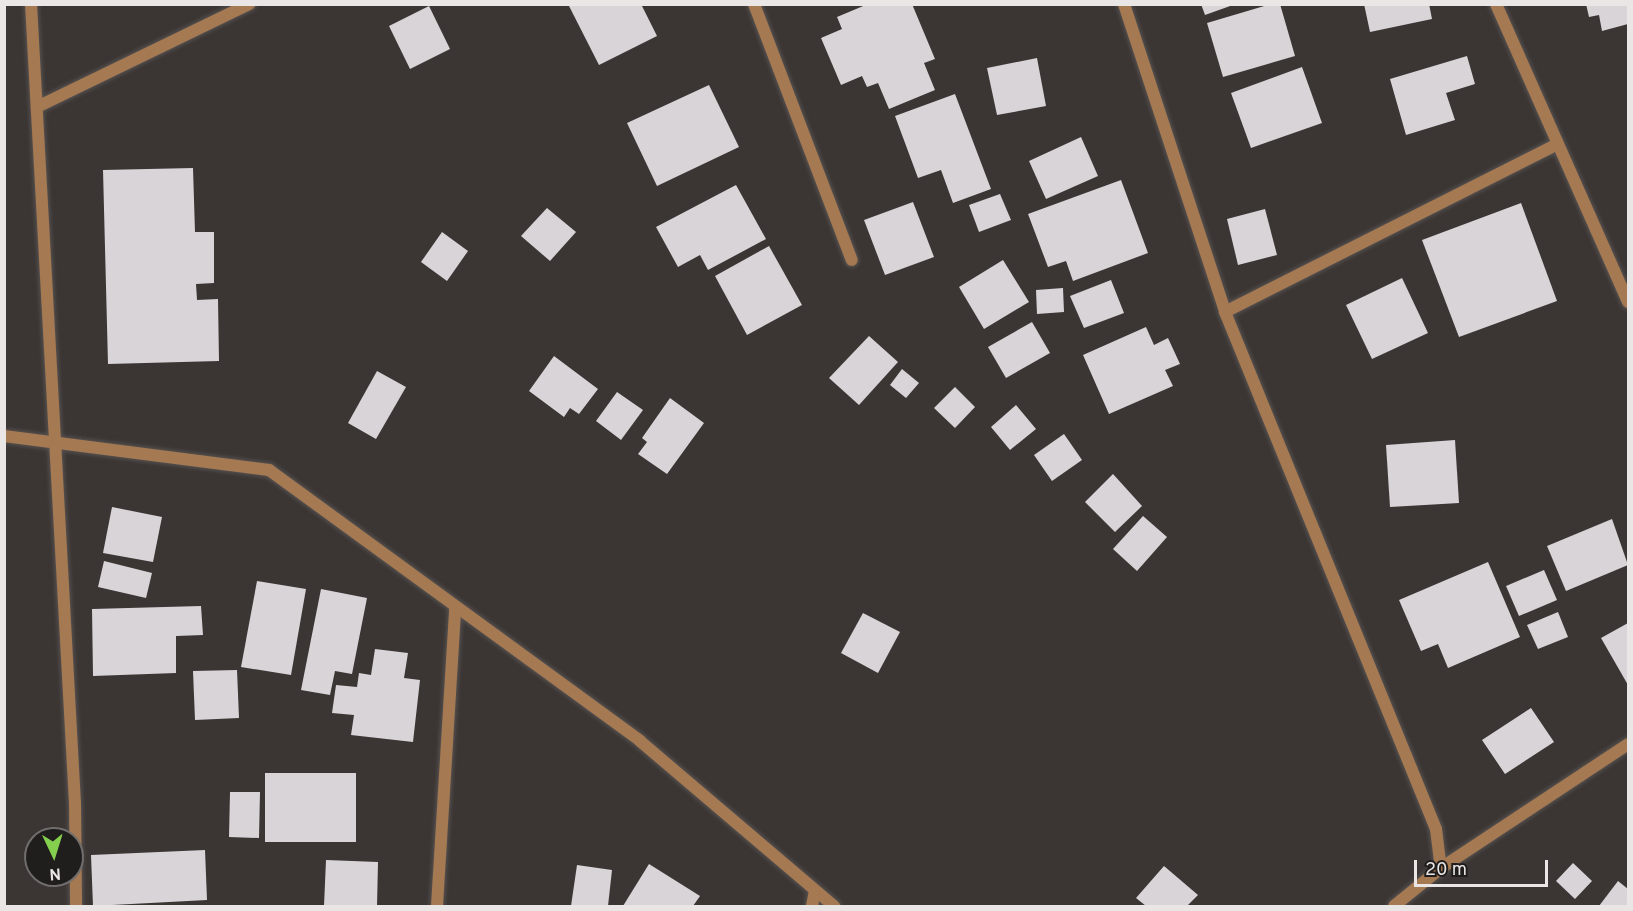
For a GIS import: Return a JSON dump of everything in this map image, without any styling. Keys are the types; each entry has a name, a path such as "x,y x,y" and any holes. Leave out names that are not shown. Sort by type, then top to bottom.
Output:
{"street":[{"path":"31,4 55,440 75,906"},
{"path":"37,107 249,4"},
{"path":"754,4 852,260"},
{"path":"1124,4 1225,312 1436,830 1441,868"},
{"path":"1496,4 1629,302"},
{"path":"1225,312 1557,144"},
{"path":"4,436 55,440 269,470 455,609 640,741 834,906"},
{"path":"437,906 455,609"},
{"path":"1394,906 1441,868 1629,744"},
{"path":"812,906 815,891"}],"building":[{"path":"568,4 641,4 657,36 599,65"},
{"path":"868,4 912,4 935,59 924,63 935,90 889,109 878,83 867,87 862,76 841,85 821,38 842,29 837,17"},
{"path":"1201,4 1233,4 1233,5 1205,15"},
{"path":"1271,4 1280,4 1295,56 1223,77 1207,23"},
{"path":"1364,4 1429,4 1432,19 1370,32"},
{"path":"1586,4 1628,4 1628,24 1602,31 1599,15 1589,17"},
{"path":"429,6 450,49 410,69 389,26"},
{"path":"1467,56 1475,84 1446,93 1455,120 1406,135 1390,79"},
{"path":"1037,58 1046,106 997,115 987,68"},
{"path":"1302,67 1322,123 1251,148 1231,93"},
{"path":"709,85 739,147 657,186 627,123"},
{"path":"955,94 991,189 953,203 941,170 918,178 895,116"},
{"path":"1081,137 1098,176 1046,199 1029,161"},
{"path":"193,168 195,232 214,232 214,283 196,284 197,300 218,299 219,361 108,364 103,170"},
{"path":"1121,180 1148,253 1073,281 1066,261 1048,267 1028,214"},
{"path":"736,185 766,239 708,270 700,255 678,267 656,227"},
{"path":"1000,194 1011,220 979,232 969,205"},
{"path":"913,202 934,257 885,275 864,220"},
{"path":"1521,203 1557,301 1459,337 1422,240"},
{"path":"547,208 576,232 550,261 521,236"},
{"path":"1265,209 1277,255 1238,265 1227,219"},
{"path":"442,232 468,251 447,281 421,262"},
{"path":"769,246 802,305 747,335 715,276"},
{"path":"1003,260 1029,302 984,329 959,287"},
{"path":"1402,278 1428,333 1372,359 1346,305"},
{"path":"1111,280 1124,313 1084,328 1070,296"},
{"path":"1063,288 1064,312 1037,314 1036,290"},
{"path":"1032,322 1050,353 1006,378 988,347"},
{"path":"1146,327 1154,345 1168,338 1180,364 1165,370 1173,386 1109,414 1083,355"},
{"path":"869,336 898,362 859,405 829,378"},
{"path":"554,356 598,389 579,414 570,408 564,417 529,391"},
{"path":"902,369 919,383 906,398 890,385"},
{"path":"377,371 406,387 376,439 348,423"},
{"path":"955,387 975,407 955,428 934,408"},
{"path":"617,392 643,410 621,440 596,421"},
{"path":"670,398 704,423 667,474 638,454 647,442 642,438"},
{"path":"1016,405 1036,429 1010,450 991,427"},
{"path":"1064,434 1082,460 1052,481 1034,455"},
{"path":"1455,440 1459,503 1390,507 1386,445"},
{"path":"1113,474 1142,506 1115,532 1085,502"},
{"path":"112,507 162,517 153,562 103,553"},
{"path":"1143,516 1167,537 1137,571 1113,549"},
{"path":"1612,519 1628,565 1566,591 1547,546"},
{"path":"104,561 152,573 146,598 98,587"},
{"path":"1488,562 1520,637 1448,668 1438,644 1421,651 1399,600"},
{"path":"1544,570 1557,600 1519,616 1506,586"},
{"path":"257,581 306,589 291,675 241,667"},
{"path":"321,589 367,598 352,674 335,671 330,695 301,690"},
{"path":"201,606 203,635 176,636 176,673 93,676 92,609"},
{"path":"1558,612 1568,637 1538,649 1527,625"},
{"path":"863,613 900,632 878,673 841,653"},
{"path":"1628,623 1628,685 1601,638"},
{"path":"375,649 408,653 404,678 420,680 413,742 351,735 354,715 332,713 336,685 357,687 359,673 371,675"},
{"path":"237,670 239,718 195,720 193,671"},
{"path":"1531,708 1554,742 1505,774 1482,740"},
{"path":"265,773 356,773 356,842 265,842"},
{"path":"230,792 260,792 259,838 229,837"},
{"path":"205,850 207,900 93,906 91,855"},
{"path":"326,860 378,862 377,906 324,906"},
{"path":"1573,863 1592,881 1575,899 1556,881"},
{"path":"649,864 700,896 693,906 623,906"},
{"path":"577,865 612,870 608,906 571,906"},
{"path":"1164,866 1198,895 1187,906 1146,906 1136,898"},
{"path":"1618,881 1628,889 1628,906 1599,906"}]}
